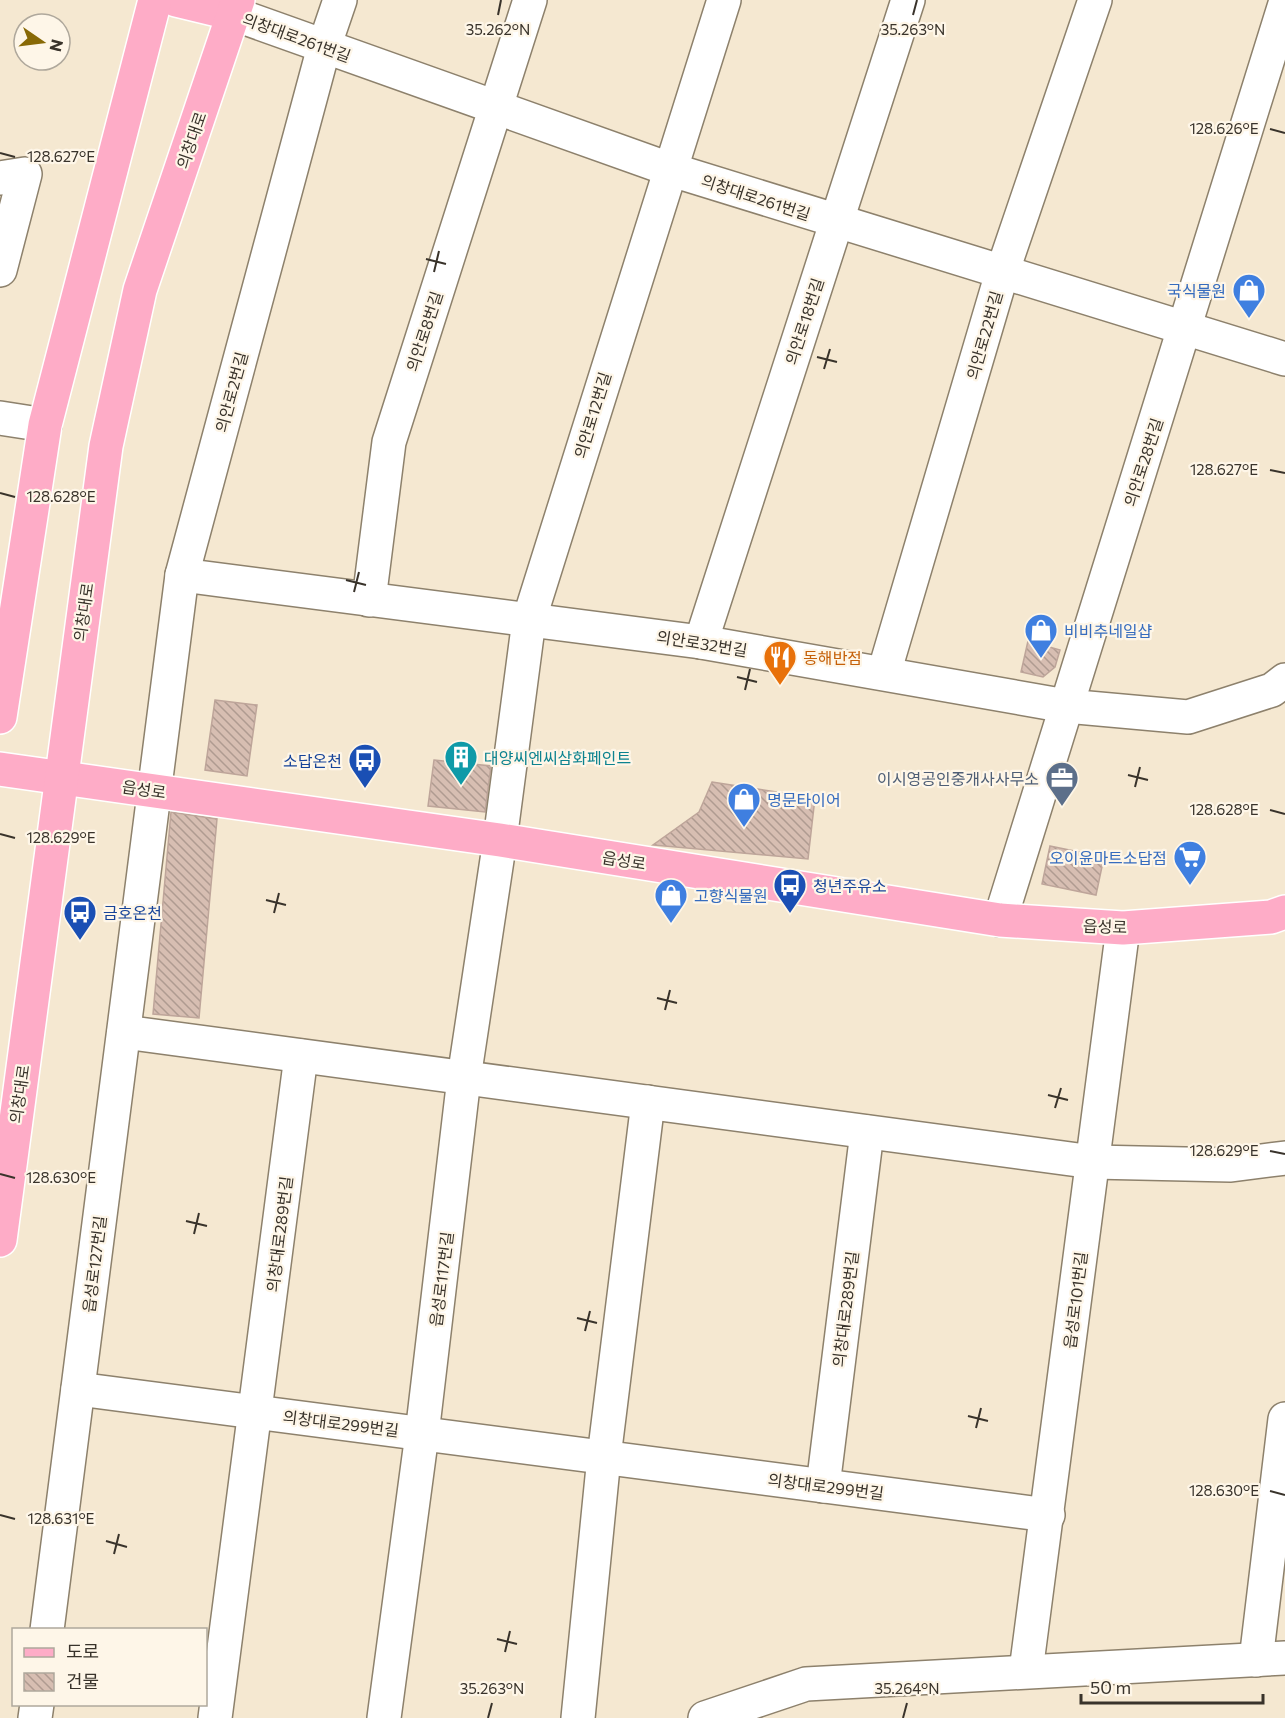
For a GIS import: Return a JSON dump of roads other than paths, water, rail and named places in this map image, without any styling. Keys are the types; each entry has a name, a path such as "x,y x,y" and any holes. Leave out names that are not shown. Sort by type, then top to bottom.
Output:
{"main road":[{"path":"0,717 45,425 155,0"},
{"path":"176,0 236,7"},
{"name":"의창대로","path":"0,1240 106,446 140,290 236,7"},
{"name":"읍성로","path":"0,769 500,840 1000,920 1123,928 1271,917 1285,912"}],"street":[{"name":"의안로2번길","path":"155,791 182,575 324,47 340,0"},
{"name":"의안로8번길","path":"369,600 389,442 530,0"},
{"name":"의안로12번길","path":"500,840 529,620 724,0"},
{"name":"의안로18번길","path":"701,642 908,0"},
{"name":"의안로22번길","path":"884,673 1002,273 1095,0"},
{"name":"의안로28번길","path":"1000,920 1285,4"},
{"name":"의창대로261번길","path":"236,7 324,47 669,169 1285,359"},
{"path":"0,178 25,174 0,270"},
{"path":"0,418 45,425"},
{"name":"의안로32번길","path":"182,575 701,642 1066,706 1188,717 1272,690 1285,680"},
{"name":"읍성로127번길","path":"46,1628 155,791"},
{"name":"읍성로117번길","path":"384,1718 423,1434 464,1078 500,840"},
{"name":"읍성로101번길","path":"1026,1671 1123,928"},
{"path":"124,1032 1093,1162 1231,1165 1285,1158"},
{"name":"의창대로289번길","path":"256,1412 301,1056"},
{"path":"578,1718 604,1457 648,1102"},
{"name":"의창대로289번길","path":"823,1486 867,1132"},
{"name":"의창대로299번길","path":"78,1389 1048,1515"},
{"path":"215,1718 256,1412"},
{"path":"705,1718 806,1684 1271,1659 1285,1419"}],"place":[{"name":"국식물원","path":"1249,319"},
{"name":"비비추네일샵","path":"1041,659"},
{"name":"동해반점","path":"780,686"},
{"name":"대양씨엔씨삼화페인트","path":"461,786"},
{"name":"소답온천","path":"365,789"},
{"name":"이시영공인중개사사무소","path":"1062,807"},
{"name":"명문타이어","path":"744,828"},
{"name":"오이윤마트소답점","path":"1190,886"},
{"name":"청년주유소","path":"790,914"},
{"name":"고향식물원","path":"671,924"},
{"name":"금호온천","path":"80,941"}]}
